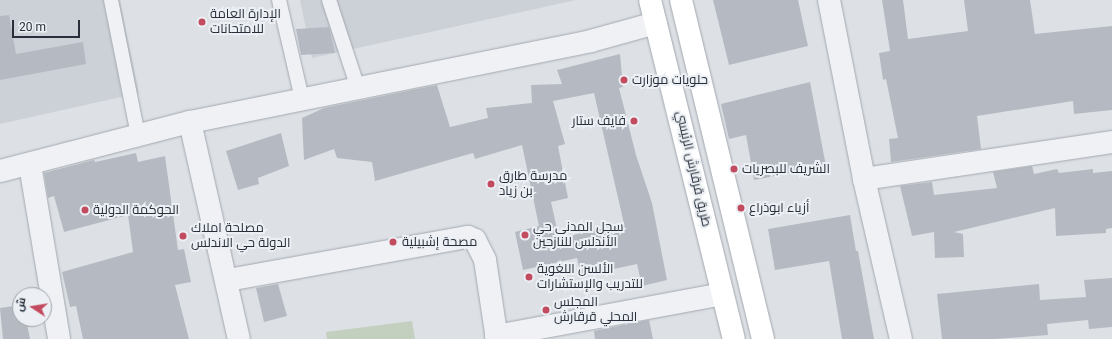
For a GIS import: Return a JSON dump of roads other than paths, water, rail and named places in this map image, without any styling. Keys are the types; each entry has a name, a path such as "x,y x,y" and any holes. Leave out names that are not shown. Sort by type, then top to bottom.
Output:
{"main road":[{"name":"طريق قرقارش الرئيسي","path":"650,0 734,339"},
{"name":"طريق قرقارش الرئيسي","path":"681,0 763,339"}],"street":[{"path":"829,0 864,179 901,339"},
{"path":"0,171 30,166 138,135 190,122 591,41 656,23"},
{"path":"190,122 228,280 239,339"},
{"path":"864,179 1112,142"},
{"path":"30,166 59,339"},
{"path":"228,280 468,237 475,240 485,260 496,338 722,294"}],"lane":[{"path":"111,0 138,135"},
{"path":"279,0 302,99"},
{"path":"329,0 358,88"}],"place":[{"name":"الإدارة العامة للامتحانات","path":"202,22"},
{"name":"حلويات موزارت","path":"624,80"},
{"name":"فايف ستار","path":"634,121"},
{"name":"الشريف للبصريات","path":"734,169"},
{"name":"مدرسة طارق بن زياد","path":"491,184"},
{"name":"أزياء ابوذراع","path":"741,208"},
{"name":"الحوكمة الدولية","path":"85,210"},
{"name":"سجل المدني حي الأندلس للنازحين","path":"525,235"},
{"name":"مصلحة املاك الدولة حي الاندلس","path":"183,236"},
{"name":"مصحة إشبيلية","path":"393,242"},
{"name":"الألسن اللغوية للتدريب والإستشارات","path":"529,277"},
{"name":"المجلس المحلي قرقارش","path":"546,310"}]}
